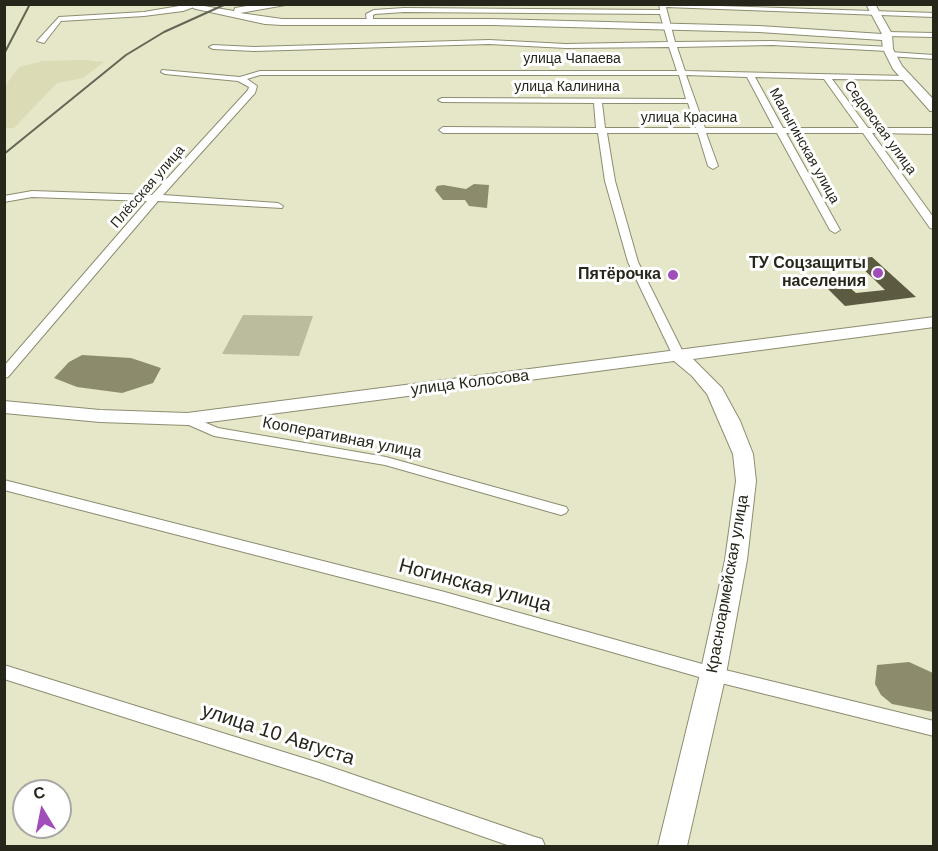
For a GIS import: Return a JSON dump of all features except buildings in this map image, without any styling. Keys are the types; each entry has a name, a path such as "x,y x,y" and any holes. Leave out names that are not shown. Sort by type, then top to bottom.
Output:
{"street":[{"path":"226,13 246,7 287,4"},
{"path":"41,41 59,19 144,14 197,5 226,13 282,22 450,21 769,29 888,44 933,57"},
{"path":"370,22 369,15 374,12 404,10 663,7 873,9 933,15"},
{"path":"663,7 666,26 713,166"},
{"path":"873,9 904,78 933,108"},
{"path":"213,47 254,49 470,43 566,46 672,43 888,44 933,35"},
{"path":"165,72 240,79"},
{"name":"улица Чапаева","path":"240,79 261,74 339,72 681,73 904,78"},
{"name":"Малыгинская улица","path":"749,74 835,230"},
{"name":"Седовская улица","path":"825,75 933,226"},
{"name":"Плёсская улица","path":"4,374 252,91 253,86 240,79"},
{"name":"улица Калинина","path":"442,100 692,100"},
{"name":"Красноармейская улица","path":"598,101 599,125 610,181 633,262 680,356 715,392 730,421 743,454 746,481 736,560 673,846"},
{"name":"улица Красина","path":"444,130 933,131"},
{"path":"4,199 32,194 156,198 278,206"},
{"name":"улица Колосова","path":"4,407 100,416 187,419 933,322"},
{"name":"Кооперативная улица","path":"187,419 214,432 386,461 561,510"},
{"name":"Ногинская улица","path":"4,485 441,597 712,674 933,729"},
{"name":"улица 10 Августа","path":"4,672 319,771 535,846"}],"shaded area":[{"path":"43,61 104,62 83,78 57,83 14,128 5,128 5,86 19,67"},
{"path":"474,184 489,185 487,208 469,206 465,200 443,200 435,190 437,186 443,185 466,189"},
{"path":"243,315 313,316 299,356 222,354"},
{"path":"82,355 131,358 161,368 153,383 122,393 77,387 54,378 69,362"},
{"path":"909,662 933,673 933,712 892,704 881,695 875,684 877,665"}],"railway":[{"path":"4,54 30,4"},
{"path":"4,154 126,55 164,32 226,4"}],"place":[{"name":"ТУ Соцзащиты населения","path":"878,273"},
{"name":"Пятёрочка","path":"673,275"}]}
